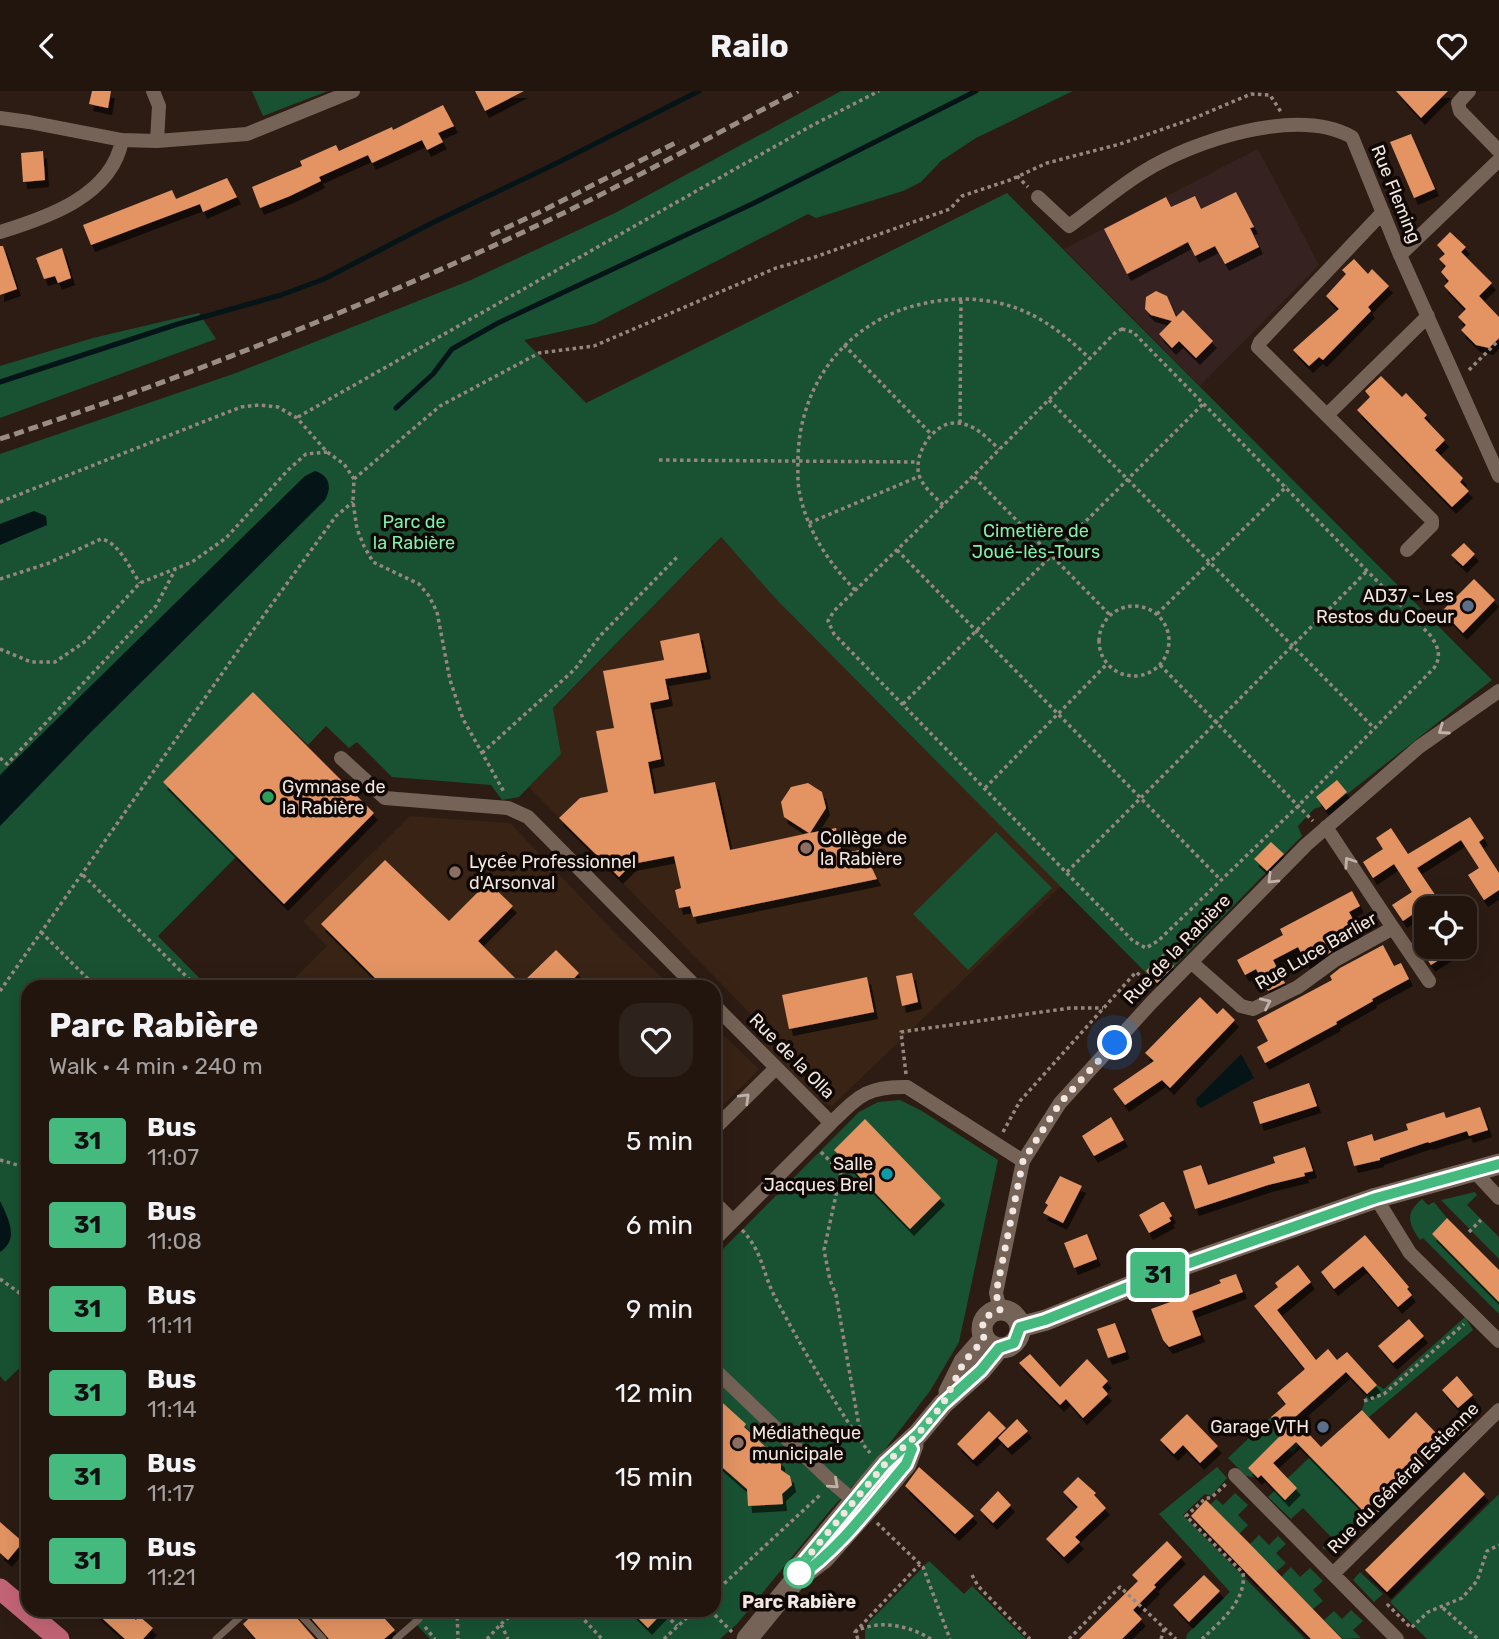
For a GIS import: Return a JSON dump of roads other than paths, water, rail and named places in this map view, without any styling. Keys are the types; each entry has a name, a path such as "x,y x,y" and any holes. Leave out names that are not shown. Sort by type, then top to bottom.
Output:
{"main road":[{"path":"1020,1327 1045,1320 1178,1267 1376,1198 1499,1164"},
{"path":"864,1510 885,1464 918,1434 943,1404 964,1362 992,1343 1014,1343 1020,1327 1016,1317 1006,1310 985,1317 982,1328 992,1343"},
{"path":"752,1637 796,1579 801,1565 864,1510 906,1464 918,1434"},
{"path":"0,1589 21,1607"},
{"path":"33,1617 59,1639"}],"street":[{"path":"153,91 159,106 157,141"},
{"path":"0,118 122,141 157,141 247,134 353,91"},
{"path":"1469,91 1458,103 1460,111 1499,151"},
{"name":"Rue Fleming","path":"1038,197 1069,226 1140,174 1164,160 1250,129 1285,126 1337,128 1352,137 1400,255 1457,381 1492,441 1499,476"},
{"path":"0,232 78,202 103,177 120,152 122,141"},
{"path":"1400,255 1499,160"},
{"path":"1383,212 1258,347 1432,520 1432,525 1407,550"},
{"path":"1327,415 1428,316"},
{"name":"Rue de la Rabière","path":"1000,1310 996,1293 1023,1161 1060,1103 1191,962 1324,829 1419,747 1499,691"},
{"path":"341,758 385,797 508,808 528,817 689,980"},
{"name":"Rue Luce Barlier","path":"1324,829 1429,981"},
{"name":"Rue Luce Barlier","path":"1191,962 1241,1006 1253,1009 1298,987 1335,960 1393,928"},
{"name":"Rue de la Olla","path":"721,1012 831,1123 855,1100 869,1091 884,1087 907,1087 1023,1161"},
{"path":"721,1122 776,1068"},
{"path":"721,1233 831,1123"},
{"path":"1474,1171 1499,1198"},
{"path":"1376,1198 1410,1253 1499,1341"},
{"path":"721,1209 733,1221"},
{"path":"721,1376 864,1510"},
{"name":"Rue du Général Estienne","path":"1334,1573 1499,1410"},
{"path":"1235,1475 1397,1639"}],"lane":[{"path":"216,1639 240,1617"},
{"path":"303,1617 323,1639"},
{"path":"396,1639 419,1619"}],"waterway":[{"path":"0,382 178,324 281,295 324,279 699,91"},
{"path":"396,408 433,374 452,349 498,323 752,204 976,91"}],"railway":[{"path":"0,439 209,365 414,281 580,205 798,91"},
{"path":"491,235 679,141"}],"place":[{"name":"AD37 - Les Restos du Coeur","path":"1468,606"},
{"name":"Gymnase de la Rabière","path":"268,797"},
{"name":"Collège de la Rabière","path":"806,848"},
{"name":"Lycée Professionnel d'Arsonval","path":"455,872"},
{"name":"Salle Jacques Brel","path":"887,1174"},
{"name":"Garage VTH","path":"1323,1427"},
{"name":"Médiathèque municipale","path":"738,1443"},
{"name":"Parc Rabière","path":"799,1573"}],"park label":[{"name":"Parc de la Rabière","path":"414,532"},
{"name":"Cimetière de Joué-lès-Tours","path":"1036,542"}]}
